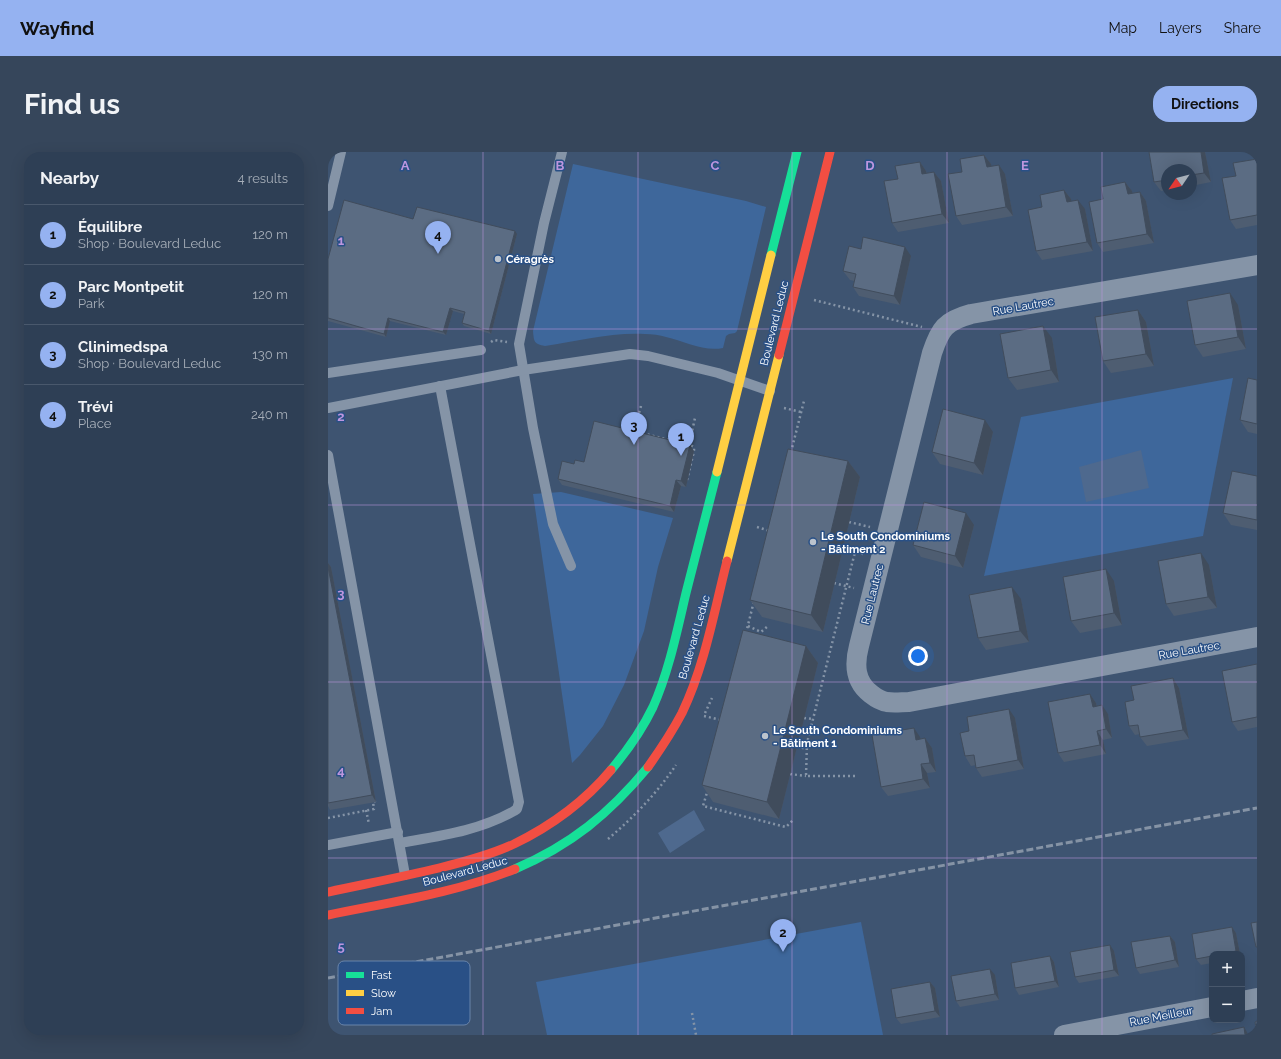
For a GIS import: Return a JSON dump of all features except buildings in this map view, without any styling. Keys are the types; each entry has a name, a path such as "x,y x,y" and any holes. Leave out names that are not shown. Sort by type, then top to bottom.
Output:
{"street":[{"name":"Boulevard Leduc","path":"328,892 433,869 487,855 516,843 540,830 587,796 610,772 638,734 652,707 663,680 674,642 797,152"},
{"name":"Boulevard Leduc","path":"328,915 459,887 517,869 550,853 576,837 608,811 638,780 655,758 685,707 696,680 710,631 830,152"},
{"name":"Rue Lautrec","path":"1257,265 971,314 955,319 946,325 939,334 932,353 860,640 856,662 857,675 867,691 875,698 886,702 909,702 1257,637"},
{"path":"1245,1000 1257,998"},
{"name":"Rue Meilleur","path":"1064,1035 1209,1007"}],"lane":[{"path":"328,206 341,152"},
{"path":"562,152 544,223 519,344 553,524 571,566"},
{"path":"328,373 481,350"},
{"path":"328,408 523,370 630,354 648,356 718,373 770,390"},
{"path":"400,843 479,826 514,811 517,809 519,802 440,386"},
{"path":"328,455 405,875"},
{"path":"328,845 398,832"}],"path":[{"path":"814,300 927,328"},
{"path":"481,350 494,340 519,344"},
{"path":"789,457 804,401"},
{"path":"641,406 634,431 676,441"},
{"path":"782,408 801,412"},
{"path":"689,445 695,418"},
{"path":"636,437 638,432"},
{"path":"683,443 694,447 687,480"},
{"path":"757,527 771,532 773,524"},
{"path":"806,776 807,742 855,552 842,550"},
{"path":"834,584 846,586"},
{"path":"746,634 755,597"},
{"path":"748,626 761,632 768,626"},
{"path":"704,716 725,721"},
{"path":"804,718 813,719"},
{"path":"797,746 806,749"},
{"path":"790,774 806,776 855,776"},
{"path":"709,783 703,806 786,827 794,820"},
{"path":"328,818 374,809 373,802"},
{"path":"692,1013 696,1035"}],"shaded area":[{"path":"573,164 746,201 766,207 737,331 726,336 723,348 709,349 664,336 648,334 620,334 545,346 535,342 533,331"},
{"path":"1233,378 1203,536 984,576 1021,417"},
{"path":"1141,450 1149,488 1086,502 1079,467"},
{"path":"561,492 673,518 658,567 644,631 624,685 603,726 572,763 533,494"},
{"path":"694,810 705,830 670,853 658,833"},
{"path":"861,922 883,1035 547,1035 536,982"}],"railway":[{"path":"421,961 1257,808"},
{"path":"328,978 338,976"}],"traffic: fast":[{"path":"771,255 797,152"},
{"path":"611,770 644,724 653,707 664,679 717,472"},
{"path":"515,869 554,850 588,827 604,814 648,767"}],"traffic: slow":[{"path":"717,472 771,255"},
{"path":"727,561 779,355"}],"traffic: jam":[{"path":"779,355 830,152"},
{"path":"648,767 674,727 690,695 703,657 727,561"},
{"path":"328,892 448,866 496,852 528,837 567,812 590,792 611,770"},
{"path":"328,915 446,891 515,869"}],"place":[{"name":"Trévi","path":"438,254"},
{"name":"Céragrès","path":"498,259"},
{"name":"Clinimedspa","path":"634,445"},
{"name":"Équilibre","path":"681,456"},
{"name":"Le South Condominiums - Bâtiment 2","path":"813,542"},
{"name":"Le South Condominiums - Bâtiment 1","path":"765,736"},
{"name":"Parc Montpetit","path":"783,952"}]}
